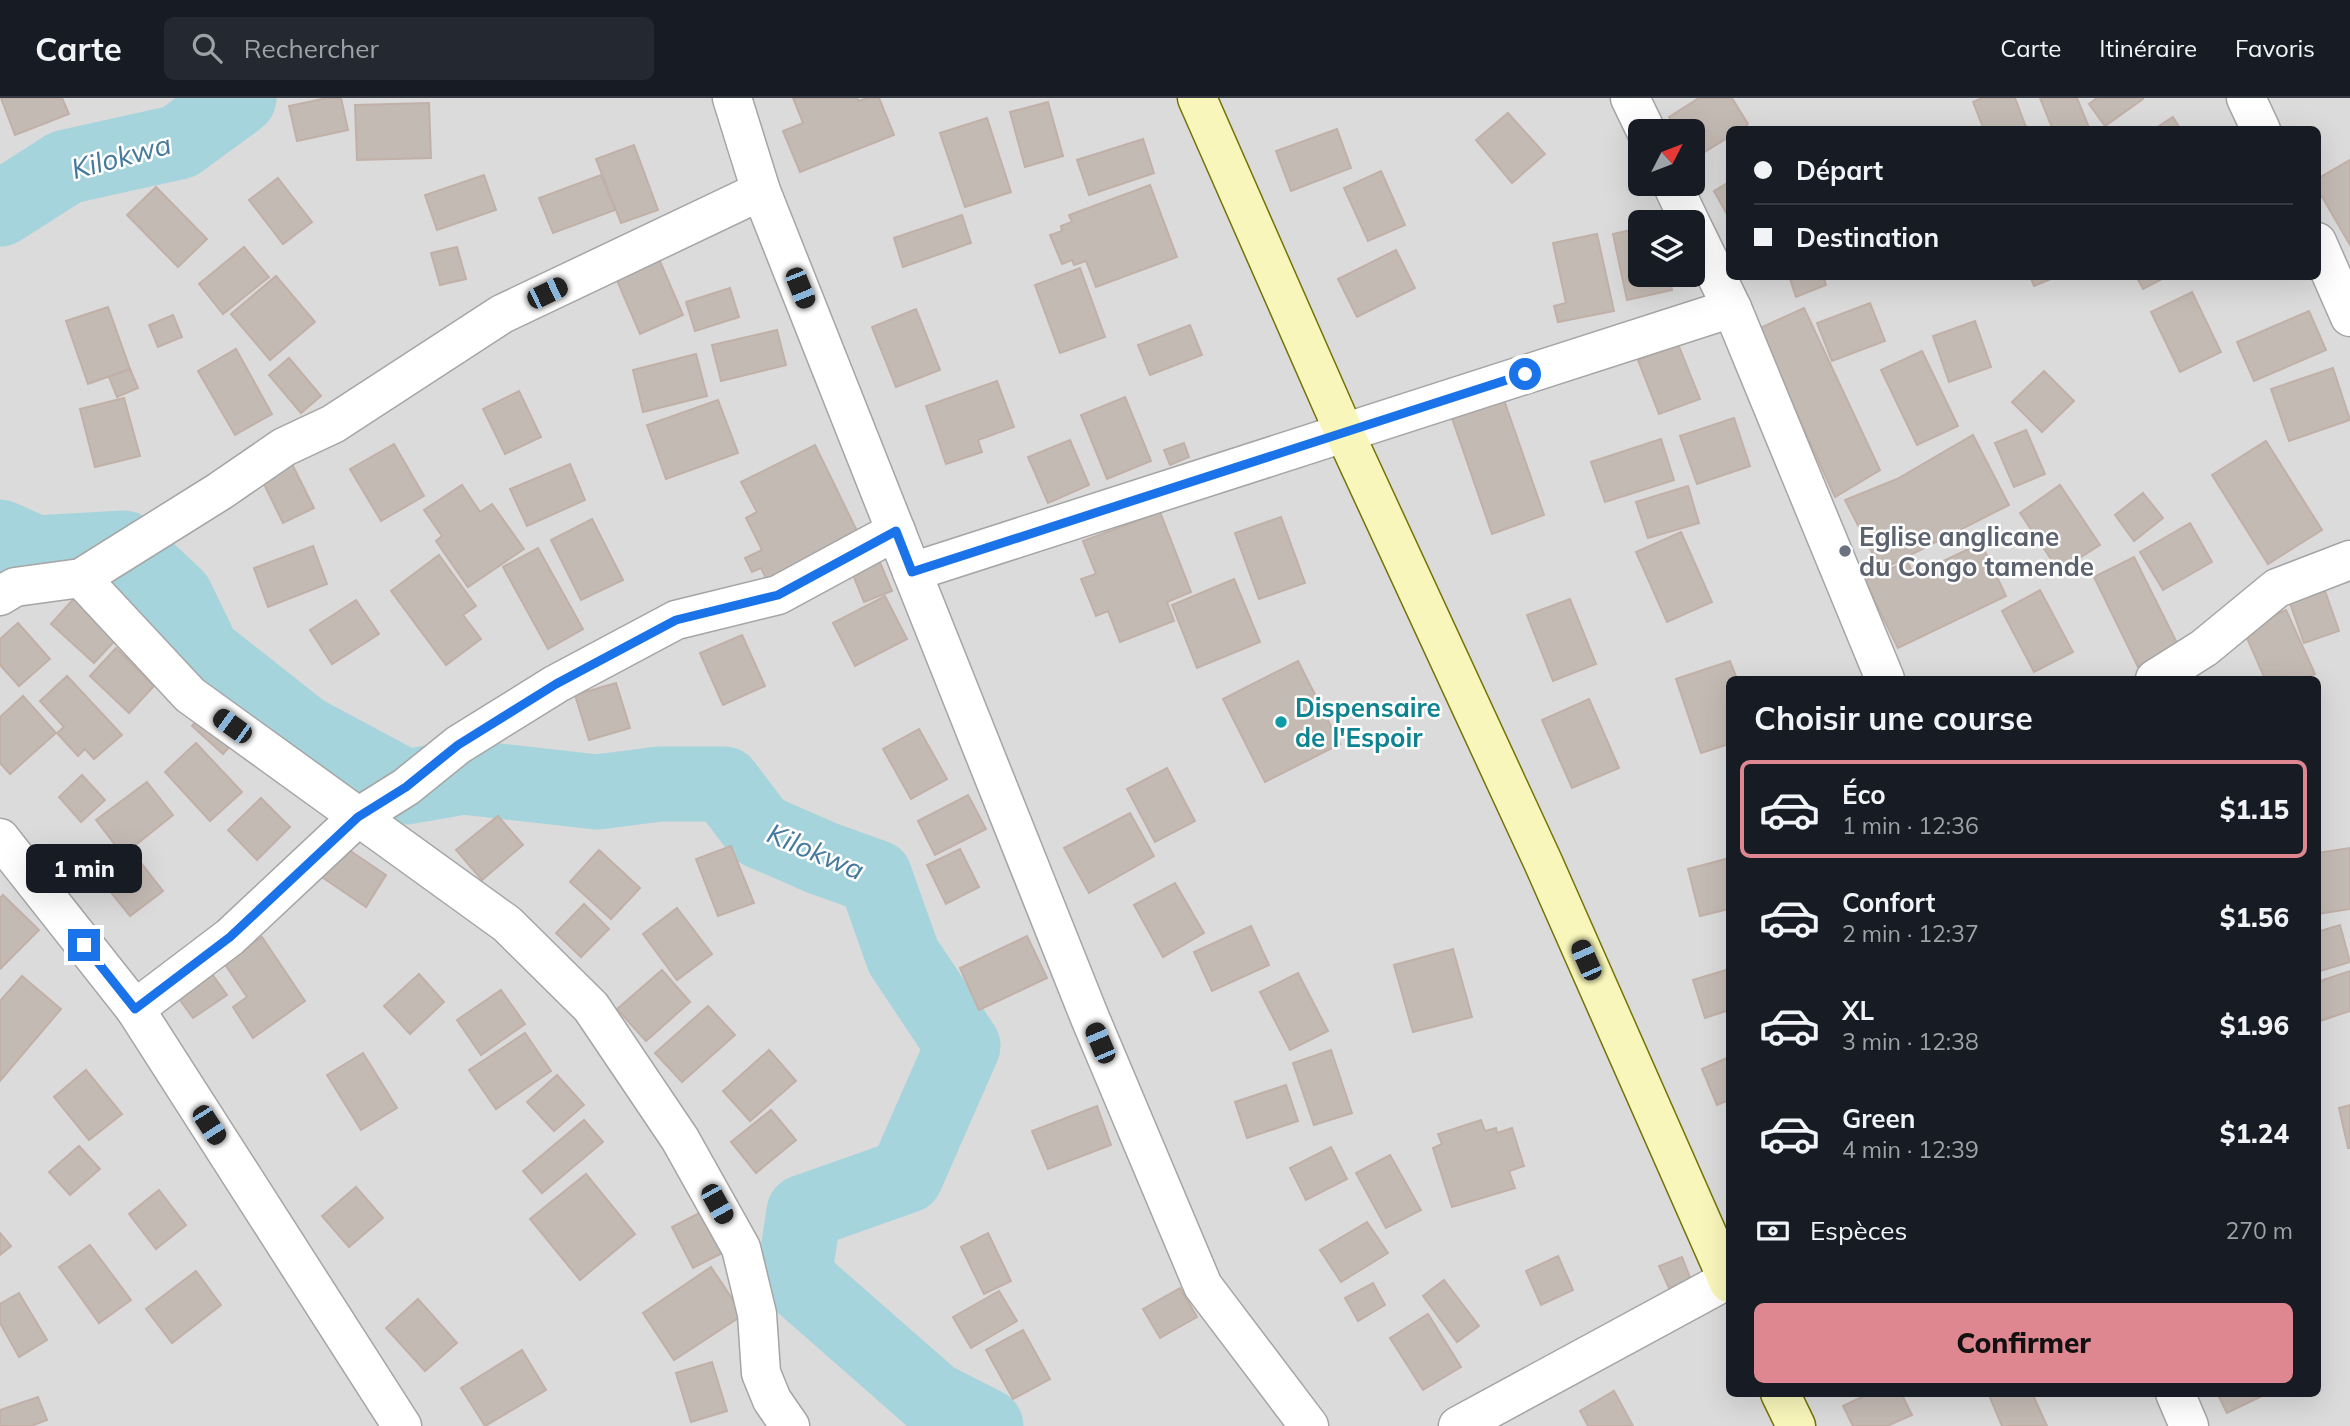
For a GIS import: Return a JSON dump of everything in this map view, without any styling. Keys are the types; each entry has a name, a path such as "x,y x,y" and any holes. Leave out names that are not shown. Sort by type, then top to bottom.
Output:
{"street":[{"path":"732,98 761,191 912,572 1090,1018 1203,1286 1309,1426"},
{"path":"1197,98 1344,432 1543,862 1726,1273"},
{"path":"1630,98 1640,119"},
{"path":"2246,98 2260,126"},
{"path":"0,596 15,587 81,578 284,447 333,424 502,314 761,191"},
{"path":"2321,251 2350,317"},
{"path":"1705,253 1732,308 1884,676"},
{"path":"912,572 1732,308"},
{"path":"135,1009 230,937 358,817 406,787 458,745 556,684 676,620 778,595 896,531"},
{"path":"2160,676 2204,648 2277,588 2350,560"},
{"path":"81,578 190,695 507,924 591,1007 680,1139 741,1248 757,1314 761,1373 772,1400 790,1426"},
{"path":"0,838 135,1009 402,1426"},
{"path":"1458,1426 1726,1282"},
{"path":"1782,1397 1796,1426"},
{"path":"2177,1397 2189,1426"}],"shaded area":[{"path":"0,98 2350,98 2350,1426 0,1426"}],"building":[{"path":"1,98 62,98 69,114 15,135"},
{"path":"327,98 341,98 348,130 297,141 289,106"},
{"path":"793,98 857,98 859,101 879,98 894,135 800,172 783,131 803,123"},
{"path":"1699,98 1732,98 1748,124 1726,126 1726,139 1705,152 1705,119 1669,117"},
{"path":"1982,98 2015,98 2026,126 1982,126 1973,102"},
{"path":"2040,98 2077,98 2088,126 2051,126"},
{"path":"2097,98 2143,99 2105,126 2089,104"},
{"path":"1048,102 1063,156 1025,167 1010,112"},
{"path":"429,103 431,158 357,160 355,105"},
{"path":"1508,113 1545,154 1512,183 1476,140"},
{"path":"2173,117 2179,126 2159,126"},
{"path":"987,118 1011,192 965,207 940,133"},
{"path":"1337,129 1351,168 1291,191 1276,151"},
{"path":"1143,139 1154,173 1089,195 1077,160"},
{"path":"634,145 658,210 621,223 596,159"},
{"path":"2350,160 2350,245 2321,195 2321,177"},
{"path":"1381,171 1405,225 1368,241 1344,188"},
{"path":"484,175 496,210 437,230 425,195"},
{"path":"601,175 615,210 553,233 539,198"},
{"path":"278,178 312,222 283,244 249,200"},
{"path":"1726,184 1726,213 1714,191"},
{"path":"1150,185 1177,257 1096,287 1086,261 1074,265 1072,260 1062,264 1050,235 1062,231 1061,226 1072,222 1069,215"},
{"path":"156,187 207,239 178,267 127,215"},
{"path":"962,215 971,243 903,267 894,238"},
{"path":"1628,231 1628,287 1671,287 1672,290 1627,300 1613,234"},
{"path":"1597,234 1614,311 1558,322 1554,306 1566,303 1553,243"},
{"path":"244,247 269,277 223,314 199,284"},
{"path":"457,247 466,279 440,285 431,253"},
{"path":"1396,250 1415,288 1357,317 1338,279"},
{"path":"656,252 683,315 640,334 613,271"},
{"path":"1080,268 1105,337 1060,353 1035,285"},
{"path":"276,276 315,322 270,360 231,314"},
{"path":"1790,280 1824,280 1826,285 1796,297"},
{"path":"2032,280 2048,280 2034,286"},
{"path":"2138,280 2160,280 2143,289"},
{"path":"730,288 739,317 695,331 686,302"},
{"path":"2192,292 2221,352 2180,372 2151,312"},
{"path":"1870,303 1885,341 1832,361 1817,323"},
{"path":"108,307 130,369 88,384 66,321"},
{"path":"1804,308 1880,470 1835,497 1758,329"},
{"path":"916,309 940,370 896,387 872,327"},
{"path":"2309,311 2326,350 2254,381 2237,342"},
{"path":"173,315 182,337 158,347 149,325"},
{"path":"1975,321 1991,367 1949,382 1933,336"},
{"path":"1190,325 1202,355 1150,375 1138,345"},
{"path":"777,330 786,365 721,381 712,345"},
{"path":"1678,344 1700,399 1659,414 1638,360"},
{"path":"236,349 272,414 235,435 198,371"},
{"path":"1922,351 1958,426 1917,445 1881,370"},
{"path":"696,354 707,396 643,412 633,370"},
{"path":"289,358 321,396 301,413 269,375"},
{"path":"2333,368 2350,420 2289,441 2271,389"},
{"path":"130,369 138,388 117,397 109,377"},
{"path":"2044,371 2074,401 2042,432 2012,402"},
{"path":"997,381 1014,427 978,440 982,452 946,464 926,406"},
{"path":"519,391 541,437 505,454 483,409"},
{"path":"1125,397 1151,461 1107,479 1081,415"},
{"path":"124,398 140,456 95,467 80,409"},
{"path":"718,400 738,453 666,479 647,425"},
{"path":"1504,400 1544,515 1492,534 1452,418"},
{"path":"1734,418 1750,466 1697,484 1680,436"},
{"path":"2026,430 2045,474 2014,487 1995,443"},
{"path":"1973,435 2009,505 1881,570 1845,500 1897,479"},
{"path":"1661,439 1674,480 1605,502 1591,462"},
{"path":"1070,440 1089,485 1048,503 1028,457"},
{"path":"2266,441 2322,530 2268,564 2212,475"},
{"path":"1184,443 1189,457 1170,465 1164,450"},
{"path":"394,444 424,496 381,521 350,469"},
{"path":"815,445 859,535 767,580 761,568 752,572 745,558 762,550 746,518 757,512 741,482"},
{"path":"291,462 314,508 283,523 260,476"},
{"path":"570,464 585,500 527,526 510,489"},
{"path":"462,485 480,512 492,504 524,549 468,587 436,541 442,536 424,510"},
{"path":"2060,485 2100,545 2059,571 2020,513"},
{"path":"1688,486 1699,523 1648,538 1636,502"},
{"path":"2143,493 2163,518 2134,541 2115,515"},
{"path":"1160,512 1191,592 1167,602 1174,621 1120,642 1108,611 1096,616 1081,579 1096,574 1083,541"},
{"path":"1281,517 1305,583 1259,599 1235,533"},
{"path":"592,519 623,580 581,600 551,540"},
{"path":"2190,523 2212,562 2163,590 2140,552"},
{"path":"1681,532 1712,602 1667,622 1636,552"},
{"path":"1981,543 2006,596 1898,648 1865,581 1907,561 1914,575"},
{"path":"313,546 327,584 268,607 254,568"},
{"path":"538,548 583,629 548,649 503,567"},
{"path":"876,553 892,591 864,602 849,565"},
{"path":"439,555 476,606 463,615 481,639 446,665 391,591"},
{"path":"2134,557 2179,647 2138,667 2094,577"},
{"path":"1234,579 1260,642 1197,668 1172,605"},
{"path":"2040,590 2073,652 2034,672 2002,611"},
{"path":"2325,591 2339,631 2304,643 2290,603"},
{"path":"78,594 122,633 94,663 51,624"},
{"path":"885,596 907,639 855,666 833,623"},
{"path":"1570,599 1596,664 1553,681 1527,615"},
{"path":"356,600 379,634 332,664 310,630"},
{"path":"2286,610 2315,674 2264,676 2243,629"},
{"path":"18,623 50,659 19,686 0,665 0,639"},
{"path":"742,635 765,686 723,705 700,653"},
{"path":"116,648 154,686 129,713 90,676"},
{"name":"Dispensaire de l'Espoir","path":"1298,661 1340,744 1265,782 1223,699"},
{"path":"1730,661 1736,676 1726,676 1726,745 1701,753 1676,679"},
{"path":"67,676 122,735 94,759 85,749 78,756 57,733 64,727 40,701"},
{"path":"616,683 630,728 589,740 575,695"},
{"path":"23,696 56,733 10,774 0,763 0,717"},
{"path":"1589,699 1619,768 1572,788 1542,720"},
{"path":"206,710 237,738 223,754 192,726"},
{"path":"919,729 947,779 911,799 883,749"},
{"path":"196,743 242,792 210,821 165,772"},
{"path":"1167,768 1195,821 1155,842 1127,789"},
{"path":"82,775 105,800 81,822 59,797"},
{"path":"147,782 173,815 123,855 96,820"},
{"path":"968,795 986,829 935,855 918,821"},
{"path":"261,798 290,827 257,860 228,830"},
{"path":"1130,813 1154,856 1089,893 1064,848"},
{"path":"498,816 523,845 482,880 456,850"},
{"path":"340,844 386,875 366,907 319,875"},
{"path":"731,846 754,903 718,916 696,859"},
{"path":"2350,848 2350,909 2321,913 2321,852"},
{"path":"960,849 979,887 946,904 927,865"},
{"path":"599,850 640,888 611,919 570,882"},
{"path":"134,854 163,891 130,916 101,880"},
{"path":"1726,859 1726,910 1700,916 1688,869"},
{"path":"1175,883 1204,933 1163,957 1134,905"},
{"path":"3,895 39,930 0,969 0,898"},
{"path":"584,904 609,929 581,957 556,933"},
{"path":"677,908 712,954 677,980 643,934"},
{"path":"2340,925 2350,962 2321,971 2321,931"},
{"path":"1251,926 1269,965 1212,991 1194,952"},
{"path":"1027,936 1047,978 979,1010 960,968"},
{"path":"262,937 305,1001 253,1038 233,1007 247,997 224,963"},
{"path":"1453,949 1472,1017 1413,1032 1394,965"},
{"path":"205,964 227,995 193,1018 171,988"},
{"path":"662,970 690,1002 646,1041 617,1009"},
{"path":"1726,970 1726,1011 1705,1018 1693,980"},
{"path":"2350,971 2350,1011 2321,1021 2321,981"},
{"path":"1298,973 1328,1031 1290,1050 1260,992"},
{"path":"419,974 444,1002 410,1034 384,1006"},
{"path":"22,976 61,1009 0,1081 0,1001"},
{"path":"501,990 525,1024 481,1055 457,1020"},
{"path":"708,1006 735,1035 682,1082 655,1053"},
{"path":"525,1033 551,1071 496,1109 469,1070"},
{"path":"769,1050 796,1081 750,1121 723,1091"},
{"path":"1331,1050 1352,1113 1314,1125 1293,1063"},
{"path":"363,1053 397,1108 361,1130 327,1075"},
{"path":"1726,1058 1726,1101 1717,1105 1702,1069"},
{"path":"86,1070 122,1114 89,1140 54,1097"},
{"path":"557,1075 584,1105 554,1131 527,1102"},
{"path":"1286,1085 1298,1121 1247,1138 1235,1102"},
{"path":"2350,1105 2350,1148 2348,1148 2339,1108"},
{"path":"1097,1106 1111,1145 1048,1169 1032,1131"},
{"path":"771,1110 796,1140 756,1173 731,1142"},
{"path":"584,1120 603,1142 542,1193 523,1171"},
{"path":"1481,1120 1485,1131 1496,1128 1497,1133 1512,1128 1524,1166 1509,1171 1515,1188 1452,1207 1433,1148 1442,1144 1438,1134"},
{"path":"79,1146 100,1169 70,1195 49,1172"},
{"path":"1331,1147 1347,1179 1306,1200 1290,1168"},
{"path":"1390,1155 1421,1210 1386,1228 1356,1173"},
{"path":"586,1174 635,1234 580,1280 530,1219"},
{"path":"356,1187 383,1218 349,1247 322,1216"},
{"path":"159,1190 186,1225 156,1249 129,1214"},
{"path":"709,1208 730,1249 693,1268 672,1227"},
{"path":"1367,1222 1388,1253 1341,1282 1320,1250"},
{"path":"0,1233 11,1246 0,1255"},
{"path":"988,1233 1011,1281 984,1294 961,1247"},
{"path":"90,1245 131,1300 99,1323 59,1267"},
{"path":"1558,1256 1573,1290 1541,1305 1526,1271"},
{"path":"1682,1257 1691,1280 1669,1288 1659,1266"},
{"path":"711,1267 743,1315 674,1360 643,1313"},
{"path":"196,1271 221,1305 172,1343 146,1309"},
{"path":"1444,1280 1479,1326 1457,1342 1423,1296"},
{"path":"1373,1283 1385,1305 1358,1321 1345,1298"},
{"path":"1180,1288 1197,1317 1160,1338 1143,1309"},
{"path":"999,1291 1017,1321 971,1348 953,1317"},
{"path":"19,1293 47,1340 19,1357 0,1323 0,1304"},
{"path":"418,1299 457,1343 425,1371 386,1328"},
{"path":"1428,1314 1461,1367 1423,1390 1390,1338"},
{"path":"1023,1330 1050,1379 1013,1399 986,1350"},
{"path":"522,1350 546,1390 485,1426 461,1388"},
{"path":"712,1362 727,1411 691,1422 676,1373"},
{"path":"1614,1391 1633,1426 1588,1426 1580,1411"},
{"path":"38,1397 47,1420 31,1426 0,1426 0,1410"},
{"path":"1862,1397 1903,1397 1912,1415 1887,1426 1853,1426 1843,1406"},
{"path":"1990,1397 2034,1397 2047,1426 2002,1426"},
{"path":"2219,1397 2260,1397 2227,1413"}],"waterway":[{"name":"Kilokwa","path":"0,209 66,167 179,142 239,98"},
{"name":"Kilokwa","path":"0,537 36,553 124,548 176,597 203,653 303,732 406,787 463,777 597,792 660,784 724,784 760,831 875,877 903,956 963,1046 906,1176 804,1212 794,1277 933,1399 986,1426"}],"place":[{"name":"Eglise anglicane du Congo tamende","path":"1845,551"},
{"name":"Dispensaire de l'Espoir","path":"1281,722"}],"route":[{"path":"84,945 135,1009 230,937 358,817 406,787 458,745 556,684 676,620 778,595 896,531 912,572 1525,374"}]}
